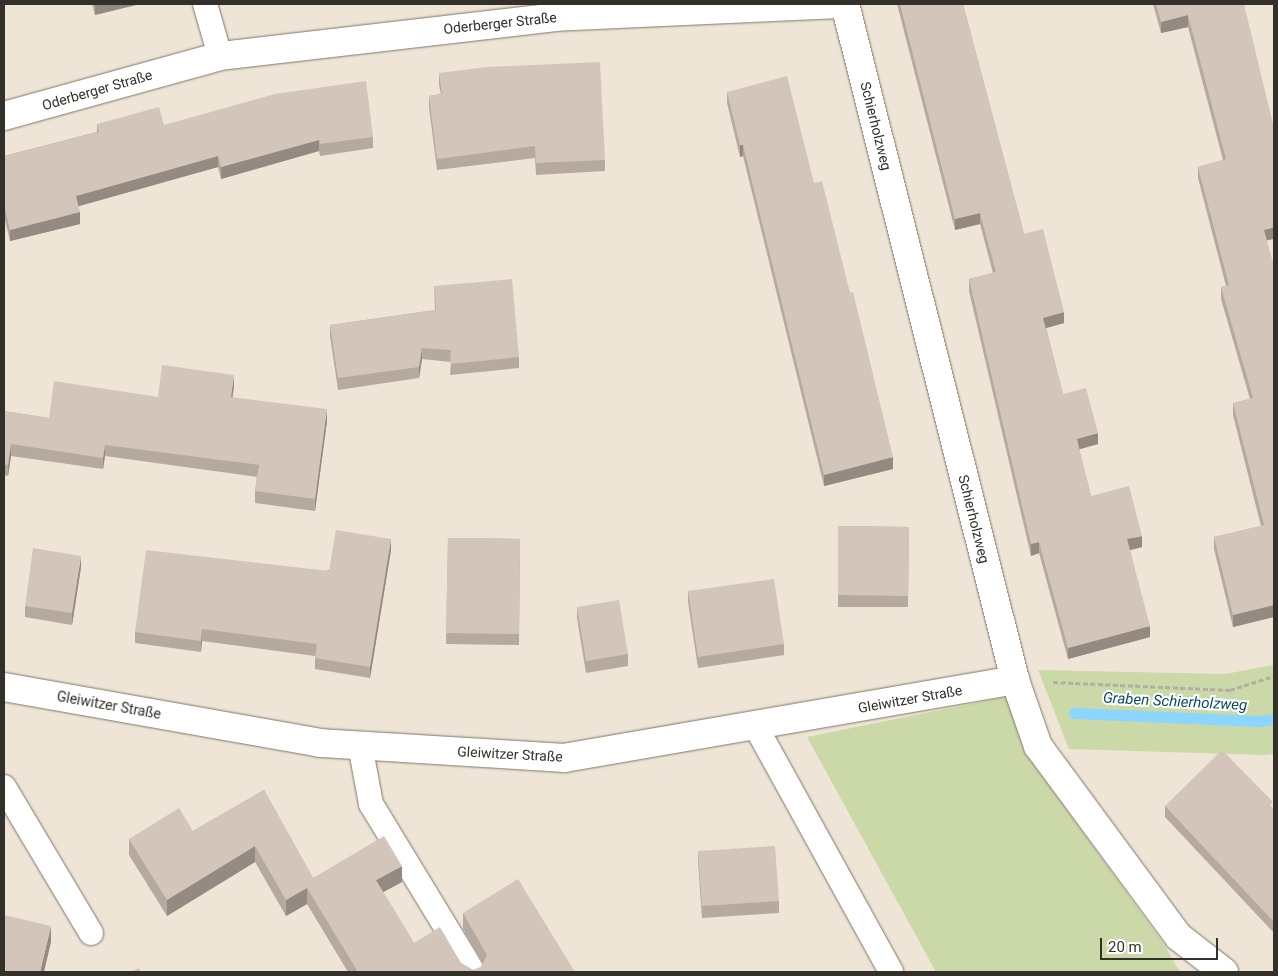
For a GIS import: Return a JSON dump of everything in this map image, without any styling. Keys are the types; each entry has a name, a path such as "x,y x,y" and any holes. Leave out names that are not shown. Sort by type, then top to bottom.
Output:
{"street":[{"name":"Oderberger Straße","path":"4,116 220,56 555,16 844,4"},
{"name":"Schierholzweg","path":"844,4 1015,680 1038,746 1179,937 1224,972"},
{"name":"Gleiwitzer Straße","path":"4,687 320,743 564,758 756,727 1015,680"}],"lane":[{"path":"205,4 220,56"},
{"path":"756,727 891,972"},
{"path":"360,745 371,804 472,972"},
{"path":"4,787 91,932"}],"path":[{"path":"1015,680 1230,690 1274,676"}],"green space":[{"path":"1274,665 1274,754 1265,755 1069,749 1038,670 1225,674"},
{"path":"1010,696 1026,754 1164,944 1180,972 936,972 807,737"}],"building":[{"path":"900,4 963,4 1024,234 1043,229 1064,312 1043,318 1063,394 1086,388 1098,433 1077,439 1091,496 1129,486 1142,536 1127,539 1150,626 1068,648 1039,542 1031,544 969,279 996,272 980,213 955,219"},
{"path":"1156,4 1244,4 1274,128 1274,227 1264,230 1274,266 1274,605 1233,615 1214,537 1264,525 1233,403 1253,398 1221,287 1229,285 1198,167 1226,159 1188,15 1161,22"},
{"path":"600,62 605,160 536,163 535,146 437,159 429,96 442,94 439,73 487,67"},
{"path":"787,76 814,183 822,181 850,293 853,292 893,457 824,475 743,145 740,145 727,92"},
{"path":"366,81 373,137 320,144 319,140 221,167 218,156 76,196 80,212 10,230 4,204 4,156 99,132 97,124 159,107 164,125 275,94"},
{"path":"512,279 519,357 450,364 451,350 422,348 419,367 338,378 330,325 436,310 434,286"},
{"path":"162,365 234,375 231,397 327,409 315,499 255,491 259,465 105,445 103,458 11,444 8,465 4,464 4,411 49,418 54,381 158,397"},
{"path":"838,526 909,527 908,596 838,595"},
{"path":"336,530 391,539 370,667 315,658 317,644 202,629 201,641 135,632 146,550 329,571"},
{"path":"448,538 520,539 519,634 446,633"},
{"path":"33,548 81,556 72,613 25,606"},
{"path":"774,579 784,644 698,657 688,591"},
{"path":"619,600 628,654 586,661 577,607"},
{"path":"1222,750 1273,802 1270,805 1274,809 1274,922 1165,806"},
{"path":"264,790 313,878 384,836 402,866 376,880 414,943 440,927 461,963 473,970 481,967 487,955 463,913 518,879 575,972 358,972 307,888 286,900 255,846 167,900 129,839 179,808 193,831"},
{"path":"775,846 779,901 702,906 698,851"},
{"path":"4,915 51,926 40,972 4,972"},
{"path":"139,968 141,972 131,972"}],"waterway":[{"name":"Graben Schierholzweg","path":"1074,713 1259,721 1274,719"}]}
